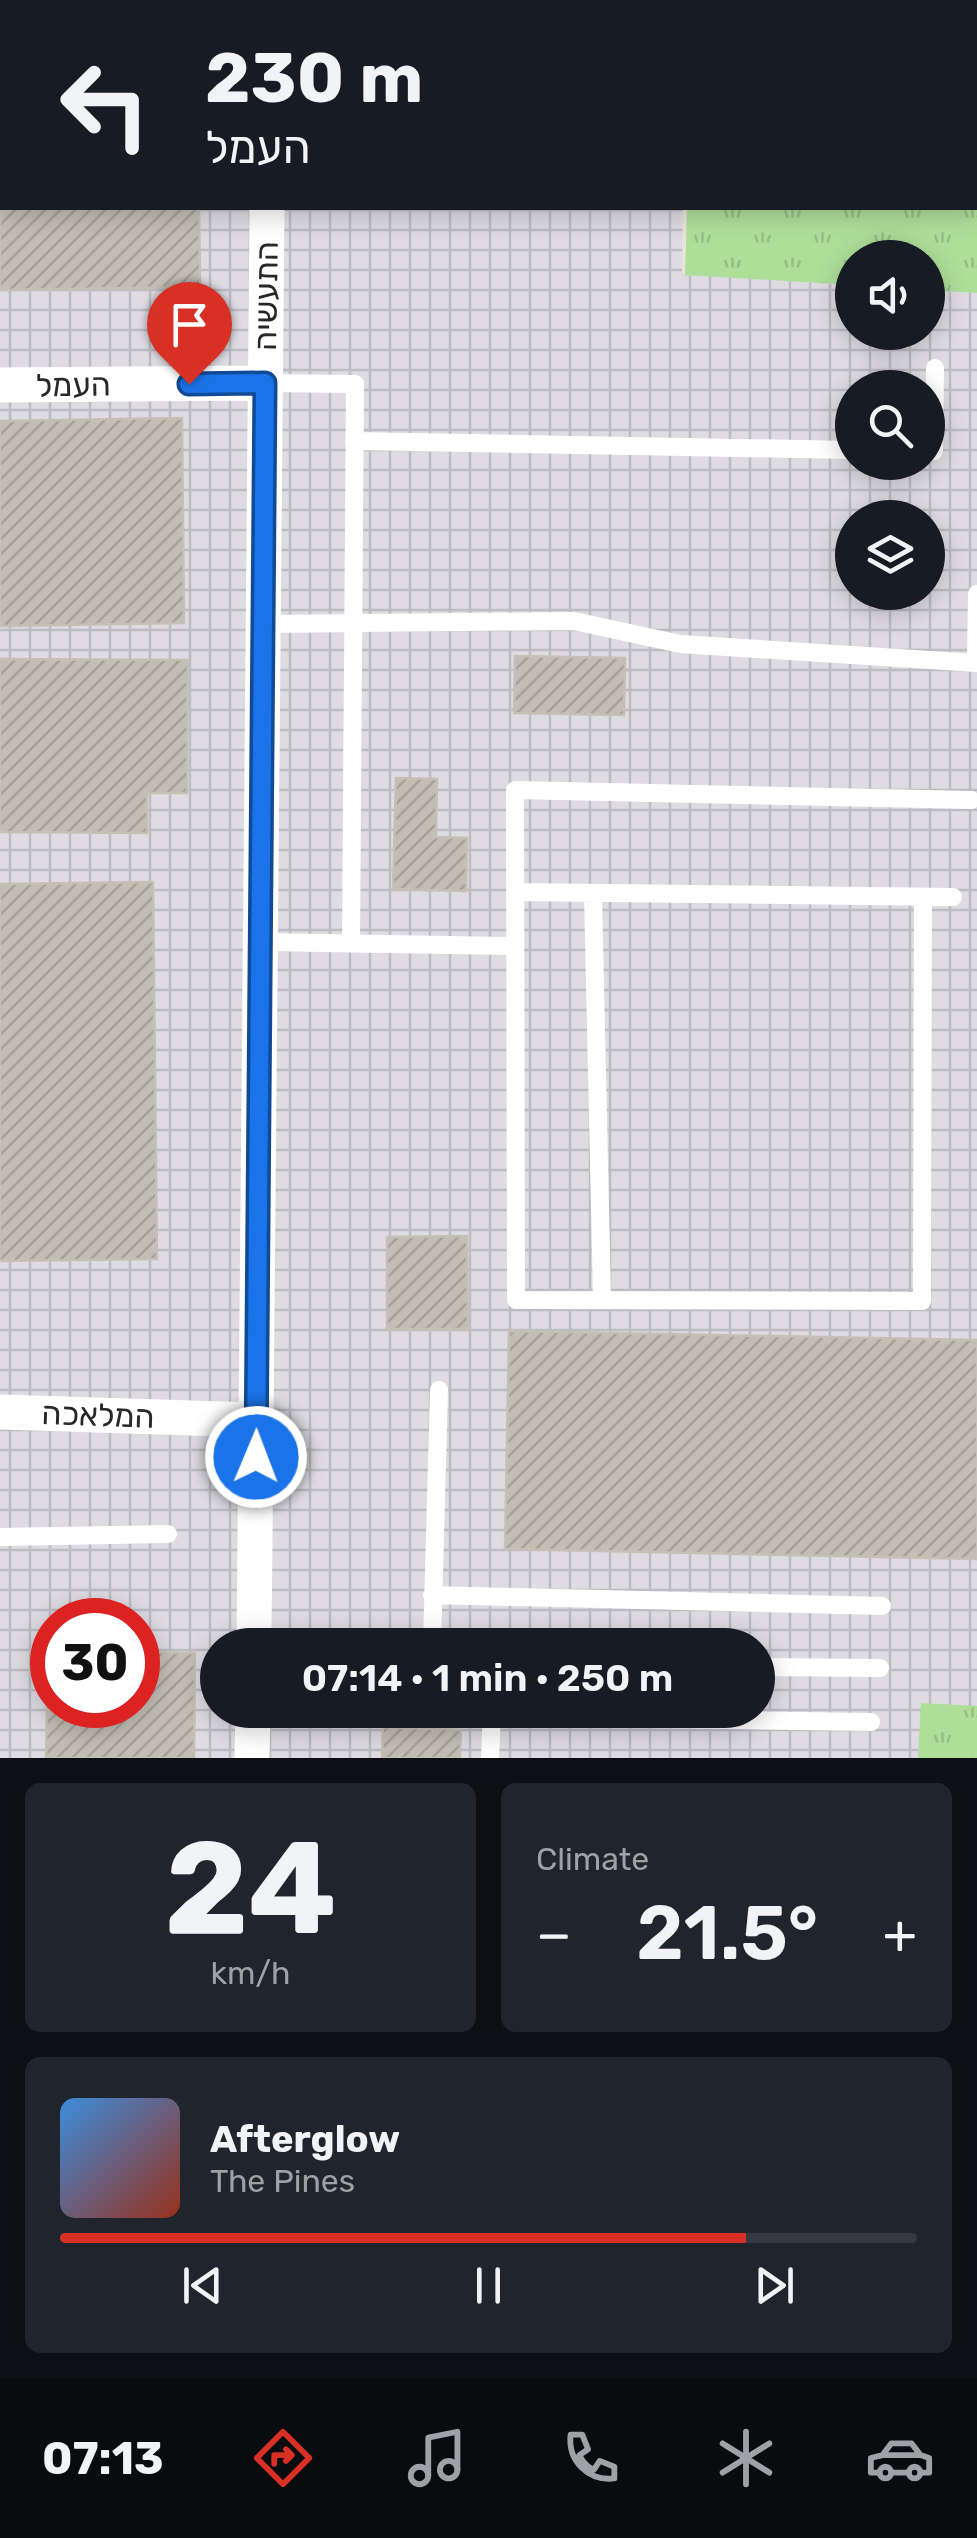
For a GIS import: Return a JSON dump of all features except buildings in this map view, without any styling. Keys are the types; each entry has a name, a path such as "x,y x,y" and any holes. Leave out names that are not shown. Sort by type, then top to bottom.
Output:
{"street":[{"name":"התעשיה","path":"254,1628 267,210"},
{"name":"העמל","path":"0,385 265,383"},
{"name":"המלאכה","path":"0,1412 256,1420"},
{"path":"252,1758 253,1728"}],"lane":[{"path":"265,383 355,384 350,943"},
{"path":"354,441 835,450"},
{"path":"263,624 574,621 680,644 976,662 977,594"},
{"path":"923,897 922,1301 516,1300 514,790 971,800"},
{"path":"515,892 953,897"},
{"path":"593,894 602,1298"},
{"path":"260,942 515,946"},
{"path":"432,1628 439,1390"},
{"path":"0,1537 168,1534"},
{"path":"432,1595 882,1606"},
{"path":"775,1667 880,1668"},
{"path":"775,1720 871,1722"},
{"path":"490,1758 491,1728"}],"shaded area":[{"path":"0,210 683,210 682,274 835,284 835,350 945,350 945,291 977,293 977,1758 0,1758"}],"green space":[{"path":"687,210 977,210 977,293 945,291 945,240 835,240 835,284 685,275"},
{"path":"921,1703 977,1706 977,1758 918,1758"}],"route":[{"path":"189,384 265,383 256,1457"}]}
